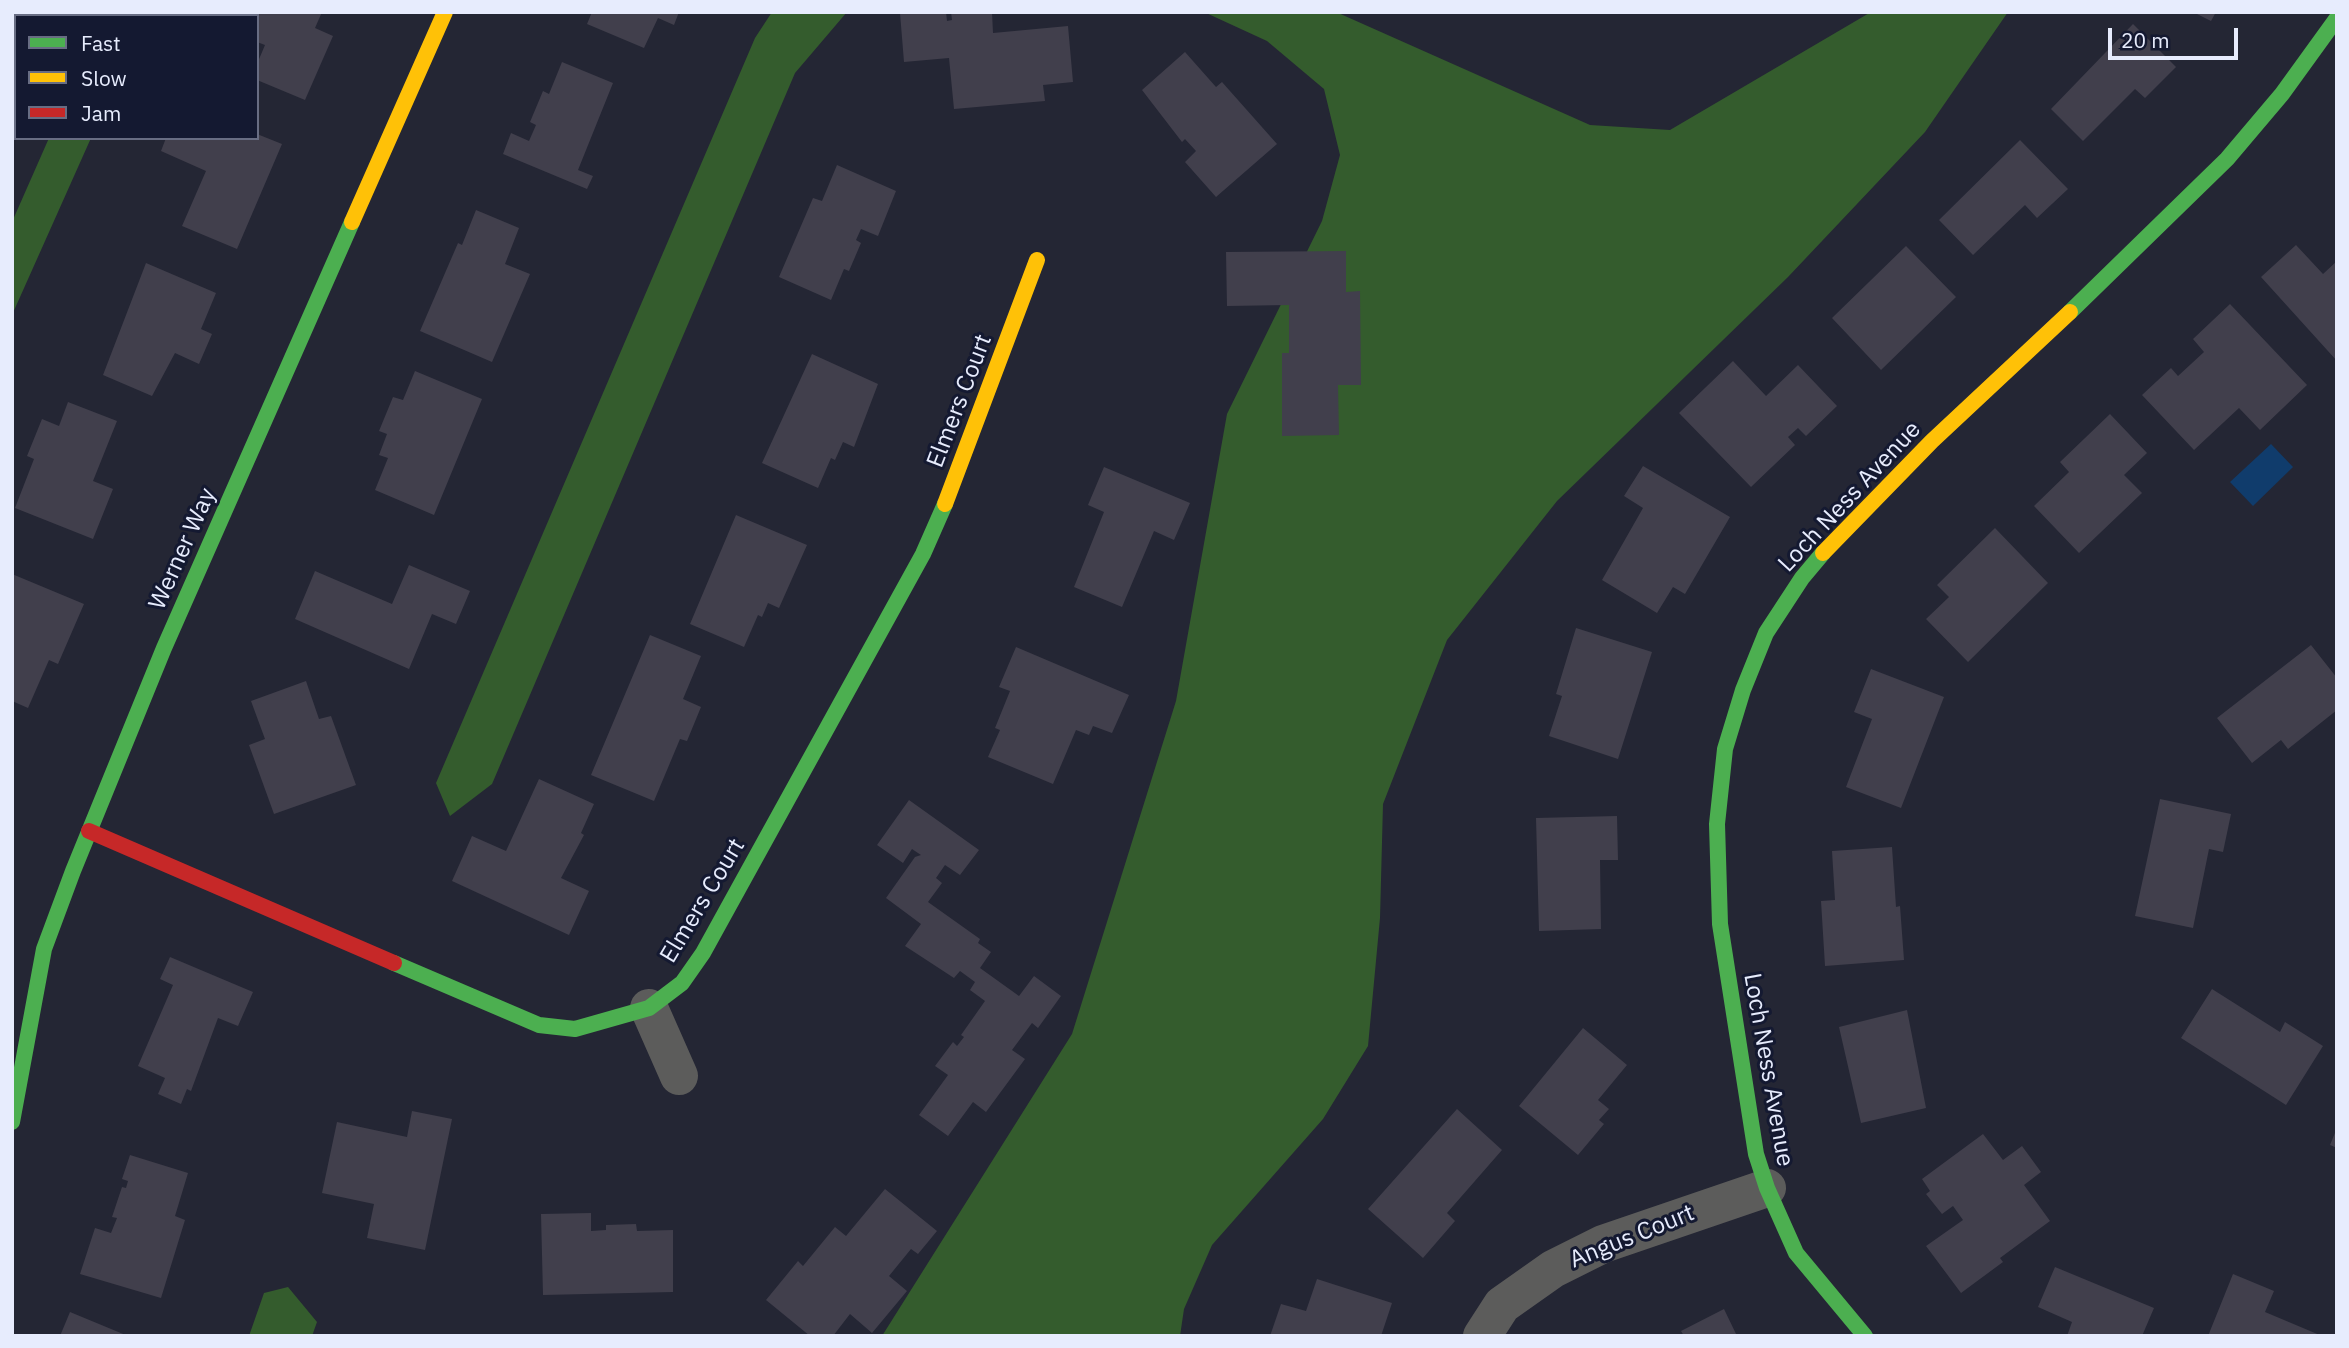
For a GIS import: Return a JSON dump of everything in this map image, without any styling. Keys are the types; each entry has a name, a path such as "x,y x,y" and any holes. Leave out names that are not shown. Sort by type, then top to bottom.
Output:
{"street":[{"name":"Werner Way","path":"12,1122 44,949 89,831 164,648 446,12"},
{"name":"Loch Ness Avenue","path":"1864,1336 1796,1253 1767,1188 1756,1154 1720,924 1717,824 1725,749 1743,690 1766,633 1802,578 1840,534 1932,441 2156,231 2227,159 2282,94 2337,18"},
{"name":"Elmers Court","path":"89,831 539,1025 575,1030 649,1008 681,983 703,953 923,554 959,471 1037,260"},
{"path":"649,1008 679,1076"},
{"name":"Angus Court","path":"1482,1336 1502,1305 1553,1269 1603,1244 1767,1188"}],"green space":[{"path":"772,12 847,12 795,73 492,784 450,816 436,783 755,38"},
{"path":"1204,12 1336,12 1590,125 1670,130 1871,12 2008,12 1925,132 1788,277 1557,501 1447,640 1383,804 1380,918 1368,1046 1323,1119 1212,1245 1184,1309 1180,1336 882,1336 1072,1034 1176,701 1227,414 1322,221 1340,155 1324,89 1267,41"},
{"path":"48,140 90,140 12,315 12,222"},
{"path":"288,1287 317,1322 312,1336 249,1336 264,1293"}],"water":[{"path":"2271,444 2293,467 2253,506 2230,482"}],"building":[{"path":"12,12 56,12 14,14 12,66"},
{"path":"322,12 315,28 333,36 305,100 259,81 259,59 265,45 259,43 257,14"},
{"path":"592,12 679,12 674,25 658,18 644,48 587,24"},
{"path":"946,12 947,21 952,20 951,12 992,12 993,33 1068,26 1073,82 1043,85 1045,101 954,109 949,58 904,62 900,13"},
{"path":"2193,12 2216,12 2211,21"},
{"path":"2133,24 2176,67 2145,98 2135,89 2083,141 2051,109"},
{"path":"1185,52 1216,87 1222,82 1277,144 1216,197 1185,162 1196,151 1185,139 1182,142 1142,90"},
{"path":"562,62 613,83 578,170 593,176 587,189 503,154 511,133 529,141 536,125 530,122 543,91 549,94"},
{"path":"259,135 282,144 237,249 182,226 206,171 161,151 165,140 259,140"},
{"path":"2020,140 2068,189 2037,218 2025,205 1973,255 1939,220"},
{"path":"837,165 896,191 878,236 861,229 856,240 861,243 849,271 844,269 831,300 779,277 813,198 822,201"},
{"path":"476,210 519,228 505,264 530,274 492,362 420,331 458,243 462,245"},
{"path":"2296,245 2323,274 2337,261 2337,361 2261,277"},
{"path":"1906,246 1956,297 1881,370 1832,318"},
{"path":"1346,251 1346,292 1360,291 1361,385 1338,385 1339,435 1282,436 1282,353 1289,353 1289,305 1227,306 1226,252"},
{"path":"146,263 216,293 201,329 212,334 199,364 175,353 152,396 103,375"},
{"path":"2230,304 2307,385 2260,430 2239,408 2194,450 2142,395 2171,368 2178,376 2204,352 2193,339"},
{"path":"812,354 878,384 854,447 843,442 835,460 831,458 818,488 762,463"},
{"path":"1733,361 1766,396 1798,365 1837,406 1806,436 1798,428 1788,437 1795,445 1751,487 1679,413"},
{"path":"415,371 482,399 434,515 375,490 388,458 379,455 387,434 379,431 393,397 403,400"},
{"path":"68,402 117,421 93,481 113,489 93,539 15,508 34,459 27,456 42,419 59,426"},
{"path":"2110,414 2147,453 2124,475 2142,493 2079,553 2034,506 2069,472 2060,462"},
{"path":"1643,466 1730,517 1685,594 1673,587 1657,613 1602,580 1643,508 1624,496"},
{"path":"1104,467 1190,503 1174,540 1154,531 1122,607 1074,587 1104,512 1088,505"},
{"path":"736,515 807,545 779,608 768,603 762,617 758,615 744,647 690,624"},
{"path":"1995,528 2048,583 1968,662 1926,619 1949,597 1937,585"},
{"path":"409,565 470,591 456,624 432,614 409,669 295,619 315,571 392,604"},
{"path":"12,574 84,604 58,664 49,660 28,708 12,701"},
{"path":"1576,628 1652,652 1618,759 1549,736 1562,696 1556,694"},
{"path":"650,635 701,656 683,699 701,707 687,741 680,739 654,801 591,775"},
{"path":"2311,645 2337,678 2337,710 2288,749 2281,740 2252,763 2217,718"},
{"path":"1016,647 1129,695 1112,733 1093,726 1089,735 1076,730 1053,784 988,757 1000,730 995,728 1010,691 999,687"},
{"path":"1871,669 1944,697 1901,808 1846,787 1872,719 1854,712"},
{"path":"306,681 319,719 331,716 356,785 274,814 249,745 265,739 251,701"},
{"path":"539,779 594,804 581,833 584,835 561,878 589,891 569,935 452,881 472,836 506,851"},
{"path":"2160,799 2231,814 2223,852 2209,849 2193,928 2135,916"},
{"path":"909,800 979,850 960,875 945,865 936,878 942,883 928,902 980,939 978,943 991,952 980,968 1019,996 1034,976 1061,996 1038,1028 1032,1023 1012,1050 1025,1059 986,1112 973,1102 948,1136 919,1115 948,1075 935,1066 953,1042 957,1046 964,1037 961,1035 985,1001 970,990 975,982 960,971 954,978 905,946 921,924 886,898 915,857 921,855 912,849 903,863 877,845"},
{"path":"1617,816 1618,860 1600,860 1601,929 1539,931 1536,818"},
{"path":"1892,847 1896,907 1900,906 1904,960 1825,966 1821,901 1835,900 1832,851"},
{"path":"170,957 253,992 238,1026 218,1018 191,1091 187,1089 181,1104 158,1094 165,1078 138,1066 173,985 160,979"},
{"path":"2212,989 2280,1032 2285,1022 2323,1046 2286,1105 2181,1038"},
{"path":"1907,1010 1926,1108 1861,1123 1839,1027"},
{"path":"1583,1028 1627,1065 1598,1100 1609,1109 1599,1120 1604,1124 1578,1155 1519,1106"},
{"path":"1457,1109 1502,1150 1447,1213 1455,1221 1423,1258 1368,1209"},
{"path":"412,1111 452,1119 425,1250 367,1238 374,1204 322,1193 337,1122 407,1137"},
{"path":"2337,1128 2337,1148 2330,1145"},
{"path":"1983,1134 2003,1160 2022,1146 2041,1172 2024,1185 2050,1221 2000,1258 2003,1262 1961,1293 1926,1246 1963,1220 1953,1206 1942,1214 1926,1194 1930,1191 1922,1179"},
{"path":"130,1155 188,1173 175,1216 185,1220 161,1298 80,1274 95,1228 111,1233 117,1218 112,1217 122,1187 126,1188 128,1181 122,1179"},
{"path":"885,1189 937,1231 918,1254 911,1249 889,1276 907,1291 872,1333 850,1314 833,1336 810,1336 766,1300 798,1261 803,1266 835,1227 846,1236"},
{"path":"591,1213 591,1231 606,1230 606,1225 636,1224 637,1231 673,1230 673,1292 543,1295 541,1214"},
{"path":"2055,1267 2154,1308 2142,1336 2067,1336 2072,1322 2038,1307"},
{"path":"2233,1274 2274,1291 2265,1312 2322,1336 2208,1336"},
{"path":"1317,1279 1392,1303 1381,1336 1270,1336 1281,1304 1306,1311"},
{"path":"1724,1309 1737,1336 1684,1336 1681,1331"},
{"path":"70,1312 128,1336 60,1336"}],"traffic: fast":[{"path":"2070,312 2227,159 2282,94 2337,18"},
{"path":"12,1122 44,949 73,871 164,648 352,222"},
{"path":"394,963 539,1025 575,1029 649,1008 682,983 703,953 923,554 945,504"},
{"path":"1823,553 1802,578 1766,633 1743,690 1725,749 1717,824 1720,924 1756,1154 1767,1188 1796,1253 1865,1336"}],"traffic: slow":[{"path":"352,222 445,12"},
{"path":"945,504 1037,260"},
{"path":"1823,553 1932,441 2070,312"}],"traffic: jam":[{"path":"89,831 394,963"}]}
